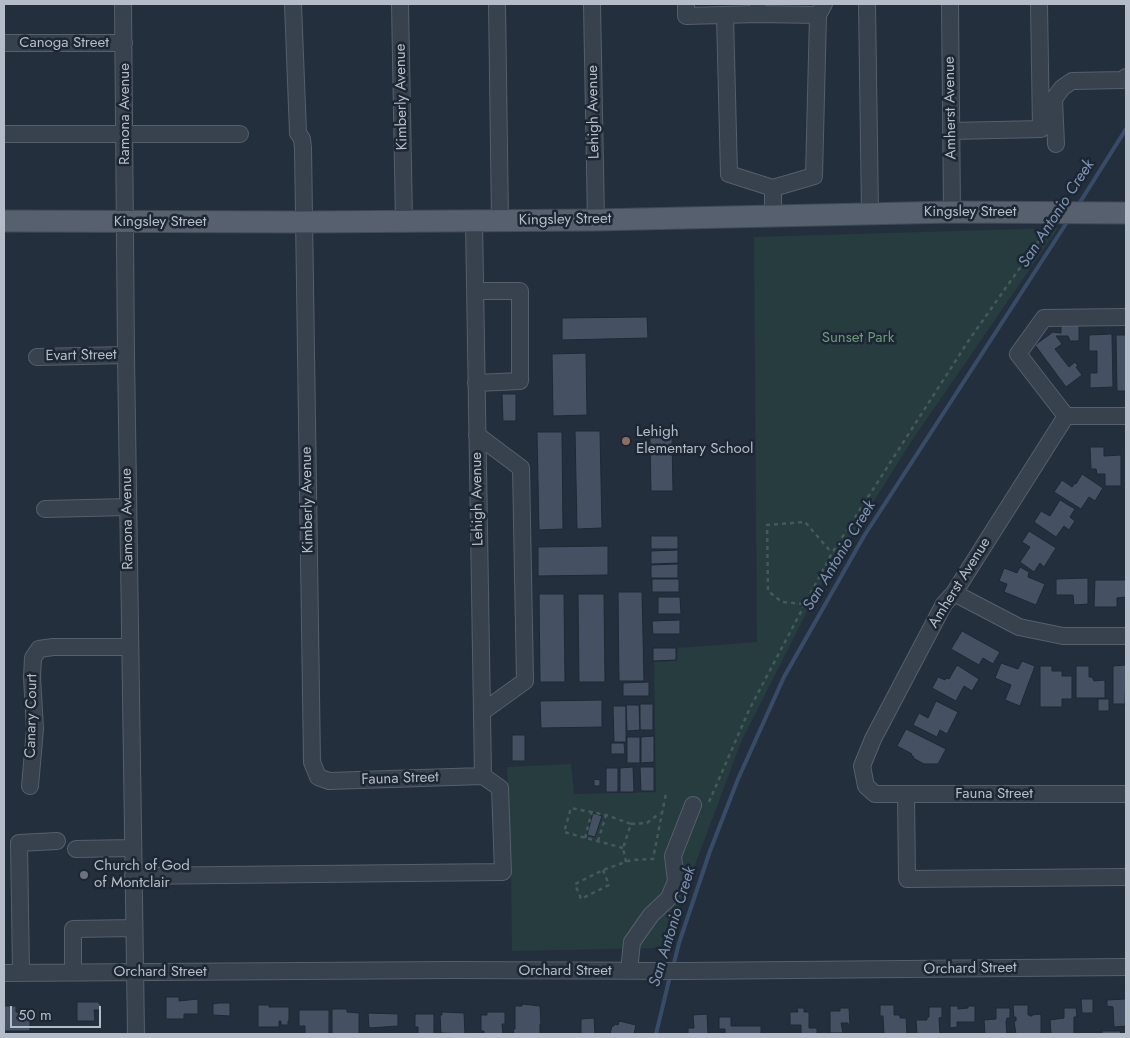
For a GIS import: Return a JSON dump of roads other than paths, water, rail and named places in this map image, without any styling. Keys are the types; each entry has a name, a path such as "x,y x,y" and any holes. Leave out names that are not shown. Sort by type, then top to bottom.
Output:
{"main road":[{"name":"Kingsley Street","path":"4,221 474,221 870,213 1126,213"}],"street":[{"name":"Ramona Avenue","path":"123,4 136,1034"},
{"name":"Kimberly Avenue","path":"293,4 298,133 302,139 303,148 312,762 318,776"},
{"name":"Kimberly Avenue","path":"400,4 404,221"},
{"path":"497,4 500,220"},
{"name":"Lehigh Avenue","path":"592,4 596,220"},
{"path":"686,4 686,16 725,16 758,9 821,10 814,176 773,188 729,174 725,16"},
{"path":"867,4 870,213"},
{"name":"Amherst Avenue","path":"950,4 952,212"},
{"path":"951,131 1041,129 1039,4"},
{"name":"Canoga Street","path":"4,43 124,43"},
{"path":"1056,144 1054,99 1062,88 1072,81 1122,80 1126,77"},
{"path":"4,134 240,134"},
{"path":"773,188 773,216"},
{"name":"Lehigh Avenue","path":"474,221 483,776"},
{"path":"475,290 520,291 520,381 476,383"},
{"path":"1126,317 1044,318 1018,354 1066,416 1126,416"},
{"name":"Evart Street","path":"37,357 126,355"},
{"name":"Amherst Avenue","path":"866,786 862,766 873,739 944,604 954,593 1066,416"},
{"path":"477,435 522,468 525,681 482,712"},
{"path":"44,509 128,507"},
{"path":"954,593 1019,627 1064,636 1126,636"},
{"name":"Canary Court","path":"30,786 35,729 32,677 33,658 40,649 53,646 130,647"},
{"name":"Fauna Street","path":"318,776 329,781 483,776"},
{"path":"134,876 503,872 500,788 483,776"},
{"name":"Fauna Street","path":"866,786 875,794 1126,794"},
{"path":"906,794 907,879 1126,877"},
{"path":"628,971 632,942 651,915 670,898 676,881 673,856 693,805"},
{"path":"21,973 19,843 57,840"},
{"path":"76,849 133,848"},
{"path":"74,972 73,929 134,928"},
{"name":"Orchard Street","path":"4,973 452,970 684,972 1126,967"}],"waterway":[{"name":"San Antonio Creek","path":"1077,207 1126,129"},
{"name":"San Antonio Creek","path":"673,967 679,943 710,851 738,779 784,677 864,536 1069,219"},
{"name":"San Antonio Creek","path":"656,1034 670,976"}],"place":[{"name":"Lehigh Elementary School","path":"626,441"},
{"name":"Church of God of Montclair","path":"84,875"}],"park label":[{"name":"Sunset Park","path":"858,338"}]}
